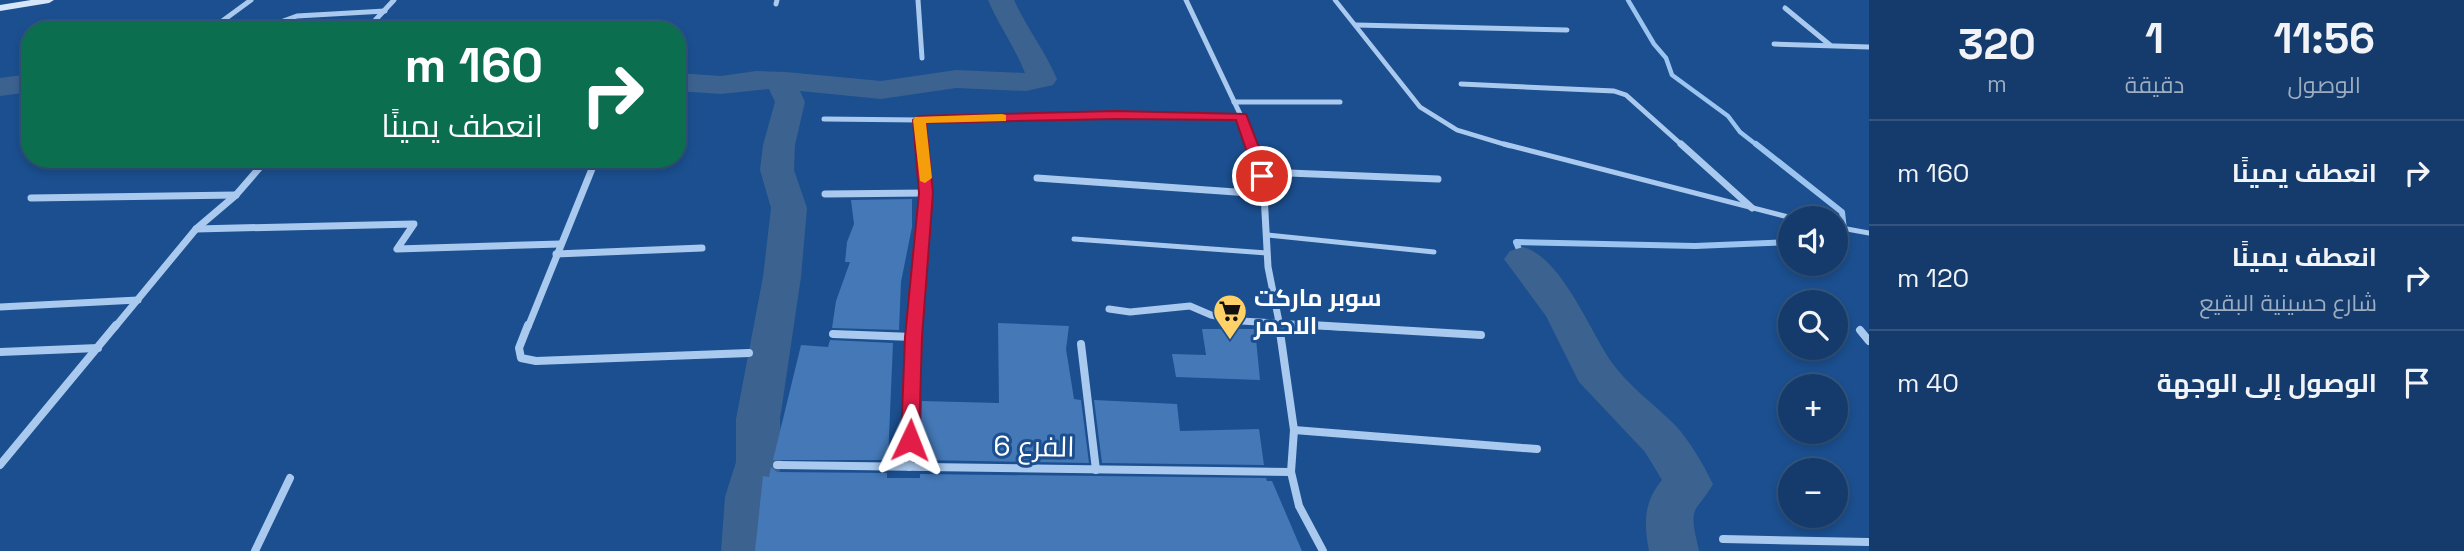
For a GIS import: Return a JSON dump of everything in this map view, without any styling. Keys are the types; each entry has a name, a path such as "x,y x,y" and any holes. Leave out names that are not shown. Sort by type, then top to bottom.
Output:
{"main road":[{"path":"0,8 49,0"}],"street":[{"path":"222,21 251,0"},
{"path":"375,21 394,0"},
{"path":"918,0 922,58"},
{"path":"1186,0 1241,116 1261,172 1268,235 1267,253 1294,430 1290,472 1299,506 1323,551"},
{"path":"1785,8 1831,46"},
{"path":"283,21 297,16 384,11"},
{"path":"1356,25 1567,30"},
{"path":"1774,44 1869,47"},
{"path":"1461,85 1614,91 1626,94 1752,208"},
{"path":"1234,102 1340,102"},
{"path":"824,119 1241,116"},
{"path":"909,467 913,337 926,193 919,120"},
{"path":"0,466 196,229 236,195 260,168"},
{"path":"592,168 519,348 521,358 536,361 749,353"},
{"path":"1261,172 1438,179"},
{"path":"1037,178 1264,194"},
{"path":"825,194 926,193"},
{"path":"31,198 236,195"},
{"path":"196,229 414,224 397,249 560,244"},
{"path":"556,254 702,248"},
{"path":"0,307 138,300"},
{"path":"1109,309 1130,312 1190,306 1211,315 1241,321 1481,335"},
{"path":"1860,330 1869,341"},
{"path":"833,334 913,337"},
{"path":"1081,344 1096,470"},
{"path":"0,352 98,348"},
{"path":"1294,430 1537,449"},
{"name":"الفرع 6","path":"777,465 1290,472"},
{"path":"255,551 290,478"},
{"path":"1723,538 1869,542"}],"lane":[{"path":"1335,0 1420,107 1452,129 1778,214"},
{"path":"1848,229 1866,232"},
{"path":"1268,235 1434,252"},
{"path":"1074,239 1267,253"}],"building":[{"path":"912,199 912,227 901,282 899,330 832,328 836,301 850,262 845,262 847,242 854,224 851,200"},
{"path":"998,323 1069,326 1066,349 1074,399 1081,400 1089,463 920,460 922,401 999,403"},
{"path":"1202,329 1255,329 1260,380 1176,377 1172,354 1206,355"},
{"path":"830,340 893,343 888,460 773,460 801,345 828,347"},
{"path":"1094,400 1177,404 1180,431 1259,429 1264,465 1102,463"},
{"path":"771,467 777,472 887,473 887,478 920,478 920,474 1266,478 1267,481 1272,481 1302,551 755,551 763,476 769,477"}],"waterway":[{"path":"786,81 881,90 956,79 991,82 1042,79 1030,50 1015,31 1001,0"},
{"path":"1628,0 1654,44 1666,58 1672,75 1728,116 1740,132 1758,146"},
{"path":"686,83 721,85 756,80 786,81"},
{"path":"746,551 749,497 759,462 758,419 782,277 789,208 777,170 779,145 790,102 783,87 786,81"},
{"path":"0,87 21,84"},
{"path":"1756,144 1834,206"},
{"path":"1523,259 1516,242 1695,246 1778,243"},
{"path":"1523,259 1564,311 1594,371 1661,440 1689,484 1677,496 1671,509 1669,523 1674,551"}],"slow traffic":[{"path":"925,178 919,120 1002,118"}],"place":[{"name":"سوبر ماركت الاحمر","path":"1230,341"}],"route":[{"path":"910,440 913,337 926,193 919,120 1115,115 1241,116 1262,176"}]}
